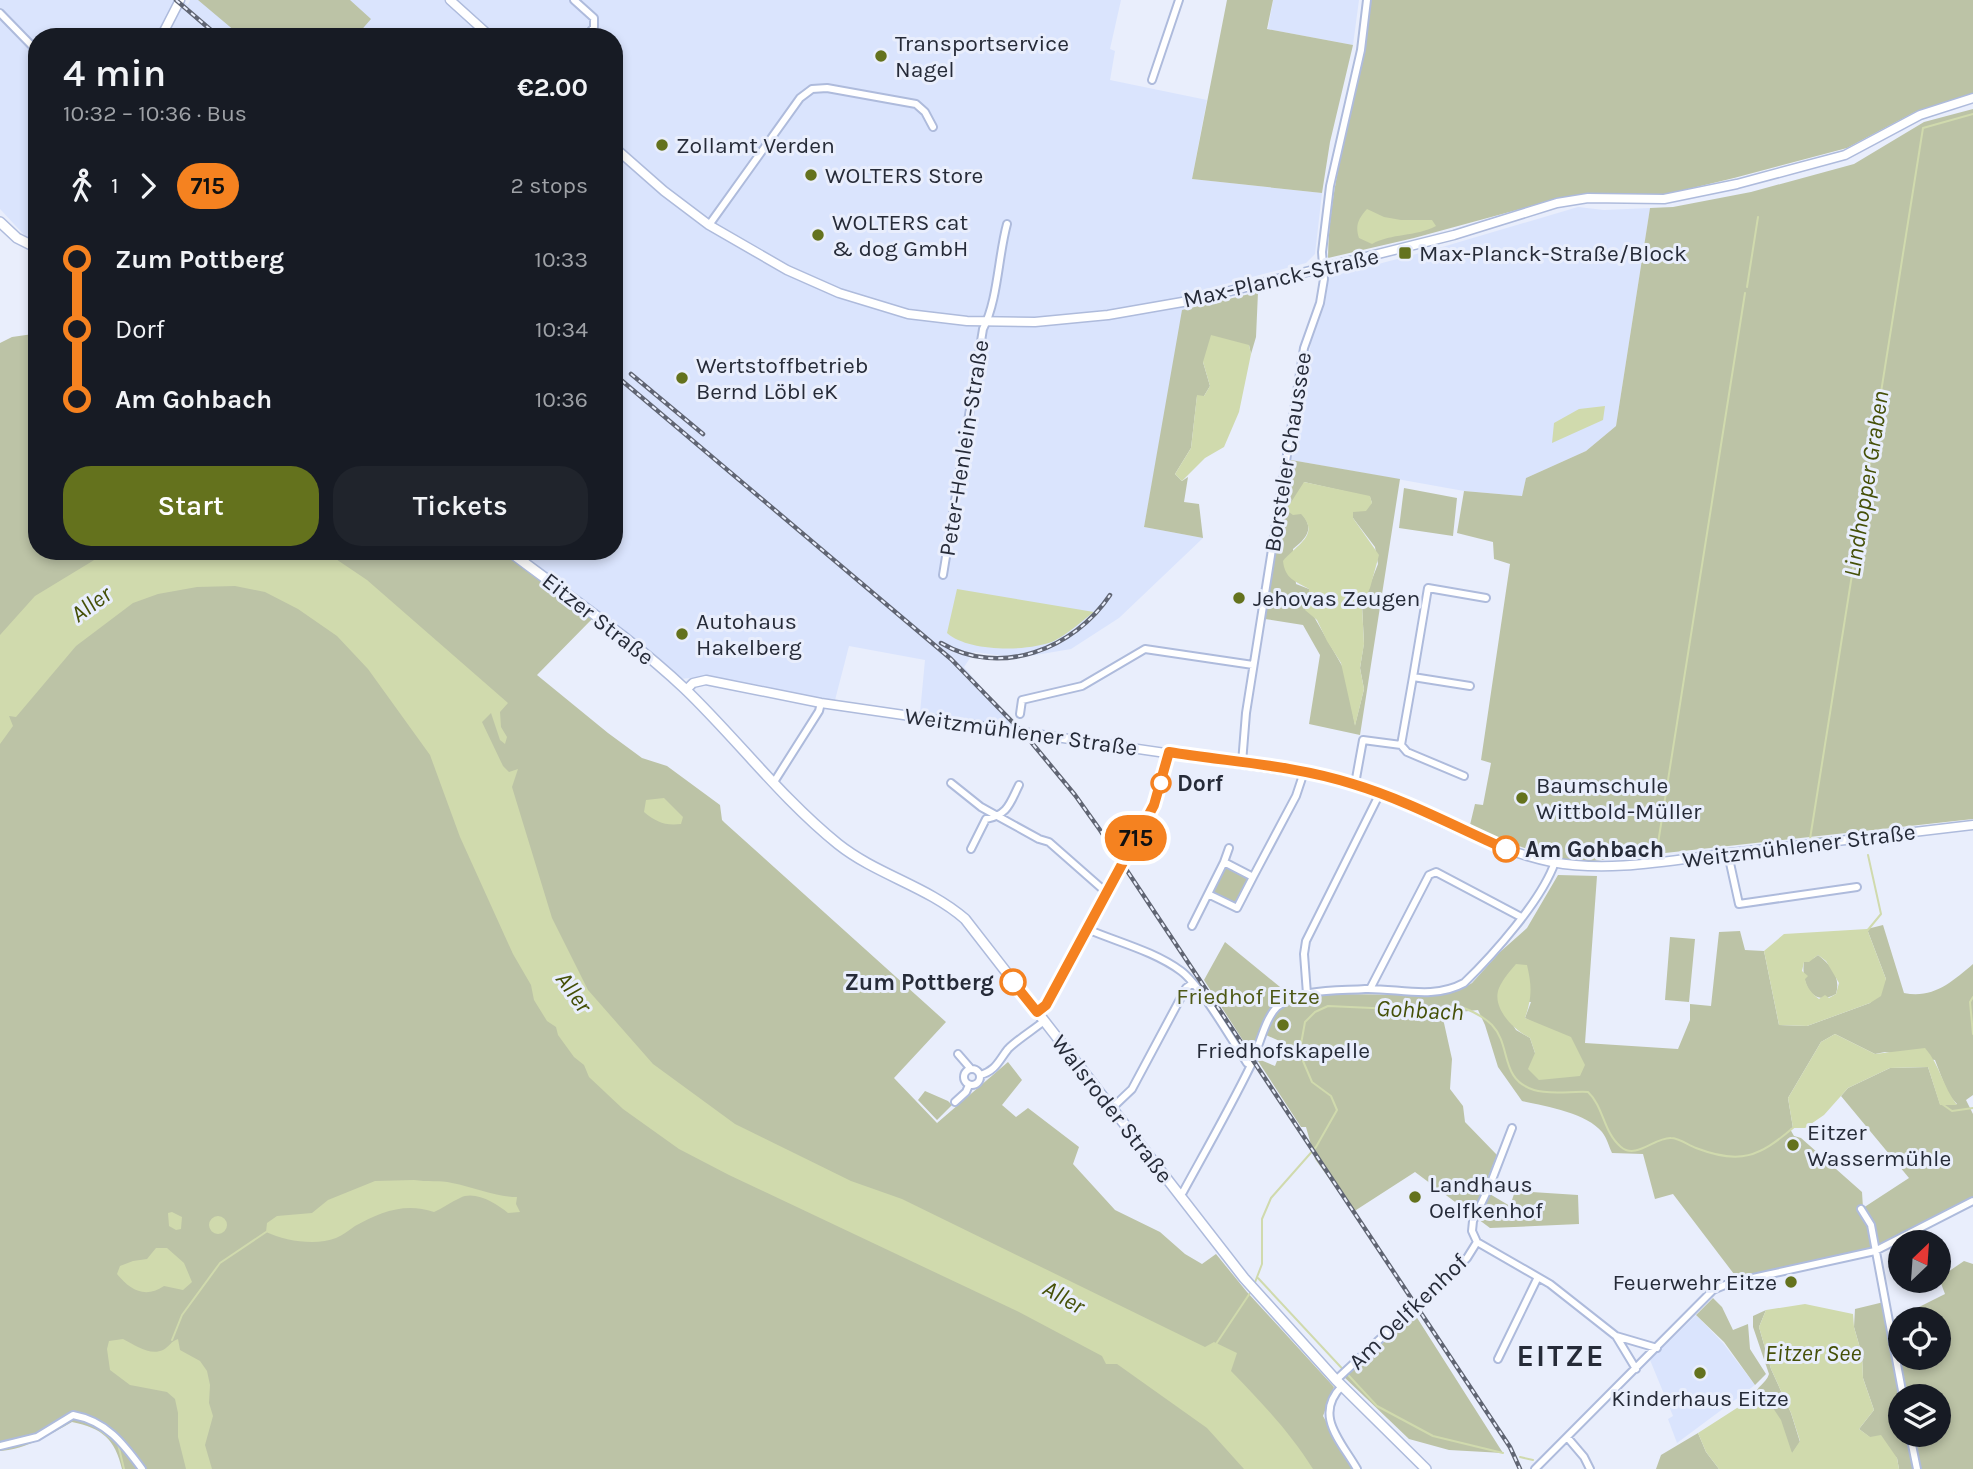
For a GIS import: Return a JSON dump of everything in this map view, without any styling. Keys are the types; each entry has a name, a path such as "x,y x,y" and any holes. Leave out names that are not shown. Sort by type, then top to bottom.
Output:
{"main road":[{"path":"0,222 17,238 28,244"},
{"name":"Eitzer Straße","path":"521,560 641,650 686,690"},
{"name":"Walsroder Straße","path":"686,690 810,821 840,846 865,863 950,906 965,919 1244,1278 1426,1469"}],"street":[{"path":"166,28 180,0"},
{"path":"450,0 481,28"},
{"path":"574,0 594,18 593,28"},
{"path":"1152,80 1179,0"},
{"name":"Borsteler Chaussee","path":"1241,763 1253,665 1304,348 1320,303 1325,279 1322,268 1329,186 1361,50 1367,0"},
{"path":"0,13 28,42"},
{"path":"709,225 800,98 813,89 827,88 916,104 925,112 933,127"},
{"name":"Max-Planck-Straße","path":"623,155 709,225 787,271 871,305 908,314 986,322 1046,321 1108,315 1194,300 1454,235 1557,203 1588,198 1664,199 1737,184 1845,155 1920,115 1973,98"},
{"name":"Peter-Henlein-Straße","path":"943,575 983,328 1007,224"},
{"path":"1401,745 1428,588 1486,597"},
{"path":"1020,714 1022,700 1082,686 1144,649 1253,665"},
{"path":"1413,677 1470,686"},
{"name":"Weitzmühlener Straße","path":"686,690 693,683 706,680 821,703 1304,772 1380,793 1506,849 1555,862 1584,866 1622,865 1973,825"},
{"path":"774,782 819,711 821,703"},
{"path":"1355,784 1363,740 1401,745 1407,752 1464,776"},
{"path":"1037,1012 1046,1005 1154,805 1169,752"},
{"path":"1208,894 1237,908 1296,796 1304,772"},
{"path":"951,783 998,817 1049,842 1107,893"},
{"path":"971,849 986,819 998,817 1007,809 1019,785"},
{"path":"1307,993 1304,954 1306,941 1380,793"},
{"path":"1192,926 1229,849"},
{"path":"1728,853 1739,904 1857,887"},
{"path":"1224,862 1253,877"},
{"path":"1179,1195 1251,1065 1274,1011 1283,1003 1307,993 1370,989 1424,993 1458,986 1498,948 1551,872 1555,862"},
{"path":"1370,989 1429,875 1436,872 1521,917"},
{"path":"1087,929 1169,964 1192,983 1251,1065"},
{"path":"1112,1108 1132,1089 1186,988 1192,983"},
{"path":"980,1075 1001,1063 1008,1050 1044,1021"},
{"path":"958,1054 980,1075 979,1083 969,1085"},
{"path":"969,1085 964,1076 971,1069"},
{"path":"955,1102 966,1092 969,1085"},
{"path":"1512,1128 1473,1221 1472,1231 1478,1242 1537,1279 1550,1284 1616,1336 1636,1369"},
{"path":"1535,1469 1713,1290 1730,1283 1875,1251 1973,1201"},
{"path":"1861,1209 1871,1225 1901,1384"},
{"name":"Am Oelfkenhof","path":"1340,1380 1349,1368 1466,1258 1478,1242"},
{"path":"1498,1359 1537,1279"},
{"path":"1616,1336 1657,1348"},
{"path":"1340,1380 1331,1399 1328,1415 1357,1469"},
{"path":"0,1446 37,1437 73,1415 90,1418 116,1436 142,1469"},
{"path":"1567,1437 1584,1457 1590,1469"},
{"path":"1912,1447 1917,1469"}],"shaded area":[{"path":"0,0 182,0 188,5 190,0 1121,0 1110,49 1115,51 1110,80 1207,100 1192,179 1322,193 1315,254 1306,263 1187,294 1144,527 1203,538 1119,618 1071,649 1018,658 974,652 964,667 1016,727 920,713 925,660 849,646 834,704 700,677 680,679 527,560 623,560 623,28 28,28 28,239 0,209"},
{"path":"1273,0 1359,0 1353,45 1268,29"},
{"path":"1578,207 1604,210 1650,208 1616,426 1586,451 1526,478 1522,496 1464,491 1291,460 1311,343 1325,304 1329,277"},
{"name":"Kinderhaus Eitze","path":"1696,1315 1723,1343 1755,1385 1677,1443 1668,1419 1673,1416 1650,1360"}],"green space":[{"path":"198,0 350,0 371,19 363,28 231,28"},
{"path":"1227,0 1273,0 1267,29 1353,45 1330,142 1322,193 1192,179"},
{"path":"1369,0 1973,0 1973,95 1915,112 1847,148 1734,178 1659,196 1583,195 1542,203 1328,258 1336,181 1362,54"},
{"path":"1973,109 1973,819 1584,862 1560,860 1469,829 1475,804 1483,805 1491,763 1481,760 1510,564 1494,559 1493,542 1457,533 1464,491 1522,496 1526,478 1586,451 1616,426 1650,208 1673,207 1751,192 1854,164 1924,122"},
{"path":"1258,292 1256,337 1251,354 1249,345 1203,362 1210,386 1204,396 1197,396 1191,448 1175,474 1182,481 1188,477 1184,502 1199,504 1203,538 1144,527 1182,310"},
{"path":"28,335 28,560 515,560 593,618 537,675 642,758 667,766 720,805 725,823 946,1022 894,1078 937,1123 1008,1062 1022,1080 1002,1105 1016,1117 1028,1108 1079,1147 1073,1164 1115,1210 1160,1232 1185,1254 1202,1264 1216,1254 1334,1387 1323,1416 1353,1469 122,1469 106,1436 72,1422 29,1444 0,1451 0,343 12,337"},
{"path":"1291,460 1400,479 1360,735 1309,724 1320,655 1303,625 1265,619","holes":["1304,482 1370,497 1372,503 1353,511 1353,518 1375,547 1378,564 1362,605 1364,643 1360,668 1364,689 1355,725 1345,671 1313,615 1309,589 1296,584 1293,549 1308,532 1308,523 1301,513"]},
{"path":"1404,488 1457,498 1453,536 1399,528"},
{"path":"1225,868 1247,878 1248,883 1235,902 1229,902 1213,893"},
{"path":"1558,875 1597,876 1585,1043 1678,1049 1690,1020 1690,1004 1711,1006 1719,932 1740,931 1745,950 1764,951 1779,1025 1807,1026 1870,1003 1886,979 1867,929 1883,925 1904,993 1924,994 1941,988 1973,964 1973,1095 1966,1100 1973,1114 1973,1197 1910,1230 1888,1230 1888,1242 1876,1248 1737,1278 1673,1194 1655,1199 1643,1154 1612,1153 1607,1140 1595,1125 1565,1111 1522,1101 1498,1067 1478,1010 1442,1014 1452,1059 1450,1089 1463,1106 1465,1122 1497,1155 1483,1190 1510,1206 1515,1191 1578,1195 1579,1224 1490,1228 1415,1172 1353,1212 1315,1159 1306,1127 1301,1127 1256,1058 1275,1066 1284,1043 1266,1035 1275,1014 1294,999 1335,994 1425,995 1460,990 1472,983 1500,952 1527,928","holes":["1498,1001 1531,1002 1525,1018 1536,1024 1539,1080 1530,1038 1516,1030","1835,1034 1875,1054 1885,1052 1935,1060 1948,1094 1957,1104 1940,1104 1928,1067 1890,1068 1848,1088 1841,1096 1909,1178 1863,1208 1862,1192 1801,1138 1794,1136 1790,1129 1793,1128 1788,1098 1821,1042"]},
{"path":"1670,937 1695,939 1689,1002 1665,1000"},
{"name":"Friedhof Eitze","path":"1225,942 1291,996 1279,1003 1253,1056 1204,980"},
{"path":"1818,955 1831,967 1837,982 1836,994 1820,998 1810,991 1803,969 1804,961"},
{"path":"925,1091 952,1105 937,1120 918,1100"},
{"path":"1964,1261 1973,1264 1973,1469 1899,1469 1897,1458 1859,1429 1874,1410 1863,1378 1862,1355 1854,1327 1855,1309 1888,1301 1888,1370 1951,1370 1951,1307 1919,1307 1951,1293 1951,1270"},
{"path":"1713,1298 1722,1307 1733,1330 1748,1324 1750,1349 1766,1374 1755,1385 1724,1342 1696,1315"},
{"path":"1766,1310 1759,1327 1771,1369 1791,1413 1800,1442 1792,1454 1765,1396 1754,1397 1769,1374 1753,1327 1753,1316"},
{"path":"1414,1313 1503,1453 1449,1450 1409,1439 1343,1376"},
{"path":"1698,1433 1706,1452 1719,1469 1656,1469 1661,1455"}],"water":[{"path":"1367,209 1384,217 1401,220 1432,220 1436,226 1372,244 1359,238 1357,230 1361,216"},
{"path":"1211,335 1249,345 1251,354 1239,412 1224,447 1205,458 1182,481 1175,474 1191,448 1197,395 1204,396 1210,386 1203,362"},
{"path":"1605,406 1603,420 1552,443 1554,423 1579,409"},
{"path":"1304,482 1370,496 1372,503 1366,511 1353,512 1353,518 1379,555 1370,588 1362,605 1364,644 1360,668 1364,689 1355,726 1341,663 1317,620 1305,610 1309,589 1292,579 1284,567 1283,561 1308,534 1307,521 1301,514 1293,515 1286,510"},
{"name":"Aller","path":"94,560 337,560 367,580 508,703 500,712 501,727 507,737 505,744 500,740 491,713 482,722 503,766 509,772 518,769 512,787 552,918 588,990 653,1064 735,1124 851,1181 902,1199 1205,1347 1214,1342 1237,1353 1231,1371 1285,1430 1313,1469 1244,1469 1207,1428 1117,1364 1106,1364 1102,1356 1019,1312 729,1175 679,1149 623,1109 589,1077 584,1065 574,1057 558,1035 556,1027 547,1021 534,1000 531,985 513,954 460,837 430,755 368,669 337,636 298,609 265,592 235,586 197,587 158,594 133,603 76,646 16,717 9,716 13,726 0,744 0,635 35,596"},
{"path":"957,589 1094,612 1070,631 1043,645 983,647 969,644 947,633"},
{"path":"664,798 683,817 681,824 661,822 644,812 646,800"},
{"path":"1867,929 1886,979 1881,996 1870,1003 1807,1026 1779,1025 1764,951 1784,934","holes":["1818,955 1826,961 1839,983 1836,994 1829,998 1825,995 1819,999 1808,988 1805,979 1808,976 1802,971 1804,962 1809,962"]},
{"path":"1516,964 1527,965 1530,979 1530,998 1525,1018 1571,1037 1585,1065 1580,1076 1539,1080 1528,1069 1535,1053 1530,1038 1517,1030 1506,1018 1497,996 1499,988"},
{"path":"1835,1034 1875,1054 1925,1048 1957,1105 1940,1105 1928,1067 1890,1068 1848,1088 1824,1115 1805,1128 1793,1128 1788,1098 1821,1042"},
{"path":"375,1181 447,1182 517,1197 516,1204 520,1212 508,1213 485,1199 466,1196 434,1212 403,1208 383,1213 339,1237 319,1242 282,1238 266,1232 267,1223 277,1216 312,1213 328,1200"},
{"path":"168,1213 182,1217 181,1229 176,1230 169,1226"},
{"path":"218,1216 224,1219 227,1225 224,1231 218,1234 212,1231 209,1225 212,1219"},
{"path":"156,1248 167,1248 184,1263 192,1282 183,1290 164,1286 150,1292 138,1291 117,1274 120,1266 147,1259"},
{"name":"Eitzer See","path":"1805,1304 1853,1314 1862,1355 1863,1378 1874,1410 1859,1429 1870,1437 1881,1435 1897,1458 1899,1469 1719,1469 1706,1452 1698,1433 1754,1397 1765,1396 1781,1420 1792,1453 1800,1441 1791,1413 1771,1369 1759,1327 1766,1310"},
{"path":"123,1339 153,1352 163,1350 178,1339 180,1350 200,1361 207,1371 210,1385 209,1403 213,1416 205,1445 212,1469 186,1469 178,1437 175,1399 167,1392 130,1385 110,1370 107,1349 109,1341"}],"waterway":[{"name":"Lindhopper Graben","path":"1856,835 1810,839 1923,128 1973,114"},
{"path":"1747,287 1758,217"},
{"path":"1656,856 1745,293"},
{"name":"Lindhopper Graben","path":"1867,931 1881,914 1868,855"},
{"name":"Gohbach","path":"1973,997 1970,1002 1973,1034"},
{"name":"Gohbach","path":"1254,1285 1262,1264 1262,1219 1271,1198 1316,1147 1337,1110 1331,1096 1312,1082 1303,1061 1301,1044 1305,1022 1315,1012 1328,1006 1464,1008 1471,1011 1489,1022 1498,1033 1515,1078 1534,1090 1588,1092 1610,1134 1627,1150 1639,1150 1671,1138 1711,1153 1737,1157 1759,1151 1794,1127"},
{"name":"Gohbach","path":"1942,1104 1952,1111 1973,1108"},
{"path":"172,1340 182,1315 220,1263 266,1232"},
{"path":"1258,1278 1377,1406 1433,1436 1503,1453"},
{"name":"Gohbach","path":"1216,1344 1252,1290"},
{"path":"100,1430 118,1444 124,1469"},
{"path":"1520,1457 1533,1460"}],"railway":[{"path":"176,0 209,28"},
{"path":"631,374 703,434"},
{"path":"623,382 951,659 1027,737 1075,795 1510,1447 1520,1469"},
{"path":"941,643 964,653 987,658 1034,652 1077,630 1095,614 1110,595"}],"bus line":[{"name":"715","path":"1013,982 1037,1012 1046,1005 1154,805 1169,752 1339,779 1380,793 1506,849"}],"place":[{"name":"Transportservice Nagel","path":"881,56"},
{"name":"Zollamt Verden","path":"662,145"},
{"name":"WOLTERS Store","path":"811,175"},
{"name":"WOLTERS cat & dog GmbH","path":"818,235"},
{"name":"Max-Planck-Straße/Block","path":"1405,253"},
{"name":"Wertstoffbetrieb Bernd Löbl eK","path":"682,378"},
{"name":"Jehovas Zeugen","path":"1239,598"},
{"name":"Autohaus Hakelberg","path":"682,634"},
{"name":"Dorf","path":"1161,783"},
{"name":"Baumschule Wittbold-Müller","path":"1522,798"},
{"name":"Am Gohbach","path":"1506,849"},
{"name":"Zum Pottberg","path":"1013,982"},
{"name":"Friedhofskapelle","path":"1283,1025"},
{"name":"Eitzer Wassermühle","path":"1793,1145"},
{"name":"Landhaus Oelfkenhof","path":"1415,1197"},
{"name":"Feuerwehr Eitze","path":"1791,1282"},
{"name":"Kinderhaus Eitze","path":"1700,1373"}],"district":[{"name":"EITZE","path":"1561,1356"}]}
